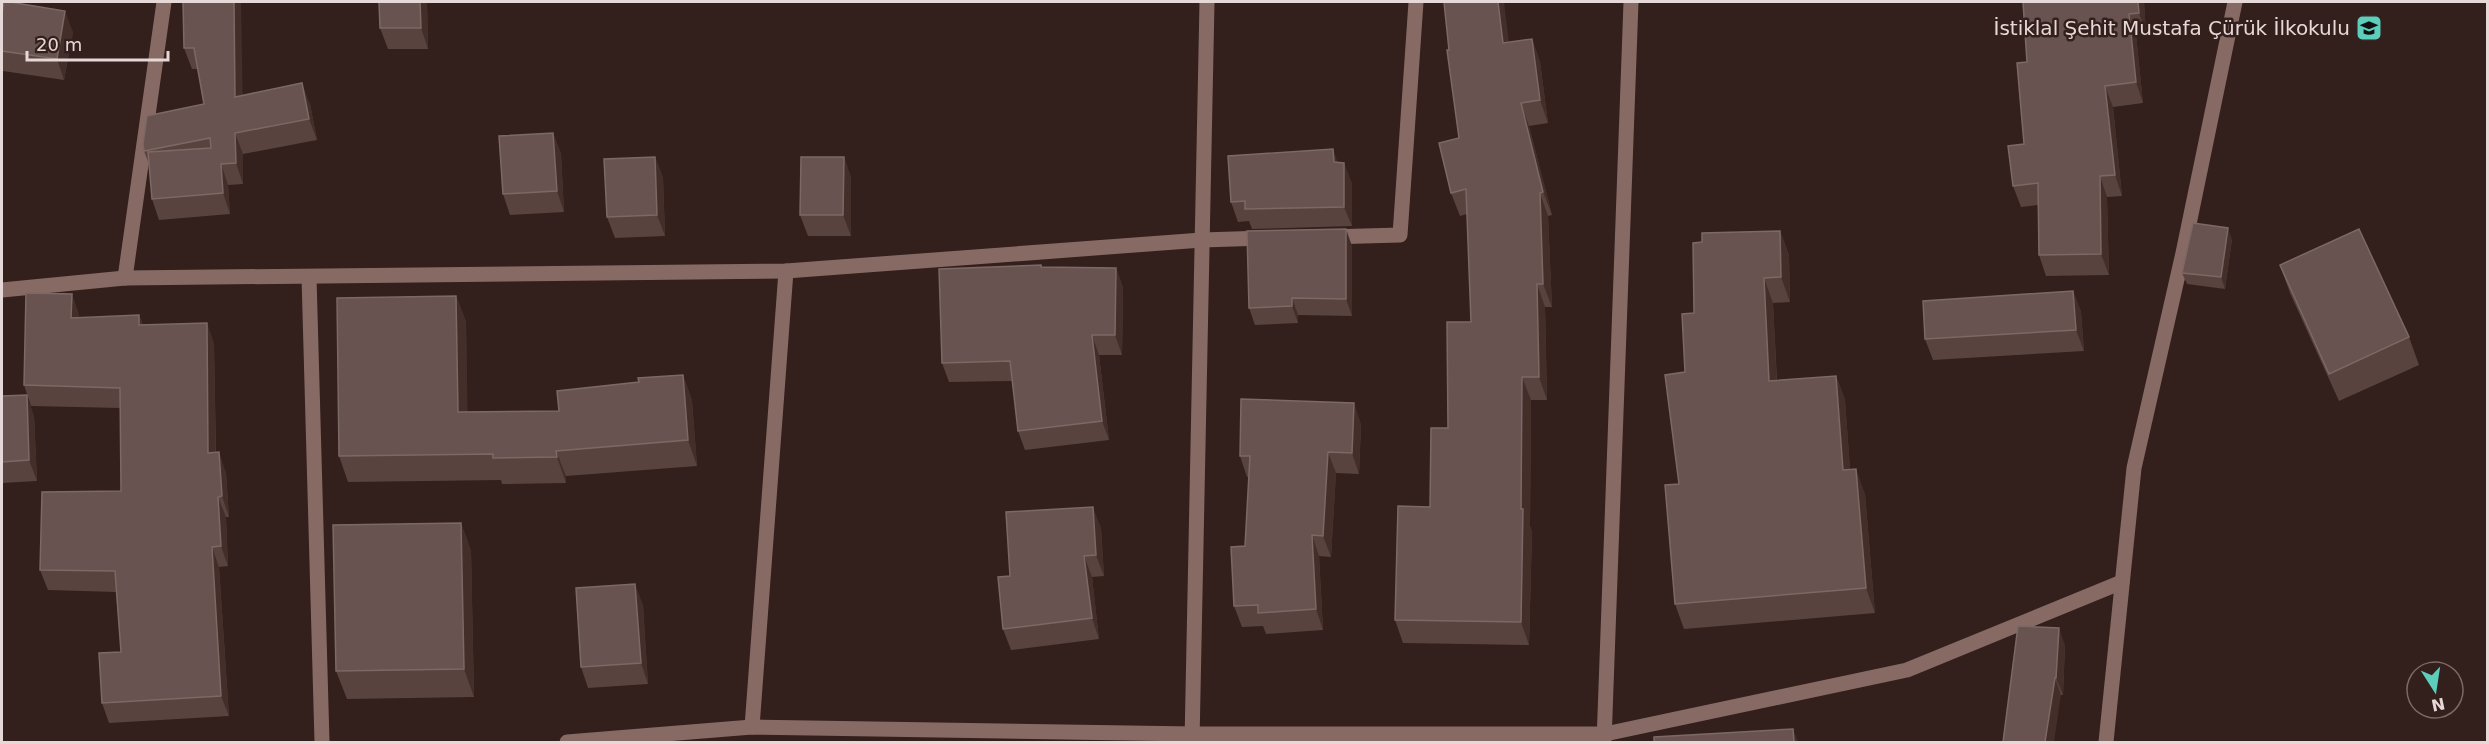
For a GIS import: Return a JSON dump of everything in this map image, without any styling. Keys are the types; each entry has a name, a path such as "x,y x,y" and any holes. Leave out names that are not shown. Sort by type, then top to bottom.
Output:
{"street":[{"path":"125,278 164,2"},
{"path":"1193,738 1207,2"},
{"path":"1307,237 1400,235 1416,2"},
{"path":"1604,738 1631,2"},
{"path":"2106,742 2134,468 2183,253 2235,2"},
{"path":"2,290 125,278 786,271 1202,240 1284,238"},
{"path":"752,727 786,271"},
{"path":"309,277 322,742"},
{"path":"567,742 752,727 1193,738 1604,738 1907,669 2122,582"}],"building":[{"path":"4,2 65,11 57,59 2,51"},
{"path":"183,2 234,2 235,97 302,83 309,119 235,133 236,163 221,164 223,193 152,199 148,152 211,148 210,138 144,151 147,116 204,104 194,48 184,48"},
{"path":"379,2 420,2 421,28 380,28"},
{"path":"1444,2 1498,2 1503,43 1532,39 1540,100 1521,103 1543,192 1540,193 1543,284 1537,284 1539,377 1522,377 1521,622 1395,620 1398,506 1430,507 1431,428 1448,428 1447,322 1471,322 1466,189 1451,193 1439,143 1459,138 1447,50 1449,50"},
{"path":"2023,2 2138,2 2139,13 2129,14 2136,82 2105,86 2115,175 2100,176 2101,254 2039,255 2038,183 2013,186 2008,146 2024,144 2017,63 2027,62"},
{"path":"553,133 557,191 503,194 499,136"},
{"path":"1333,149 1334,162 1344,163 1344,207 1245,209 1245,201 1231,202 1228,156"},
{"path":"655,157 657,215 607,217 604,159"},
{"path":"801,157 844,157 843,215 800,215"},
{"path":"2193,223 2228,228 2221,277 2182,273"},
{"path":"1346,229 1346,299 1292,298 1292,306 1249,308 1247,231"},
{"path":"2359,229 2409,337 2329,374 2280,265"},
{"path":"1780,231 1781,277 1764,278 1769,381 1836,376 1843,470 1856,469 1866,588 1675,604 1665,485 1679,484 1665,375 1685,372 1682,314 1694,313 1693,243 1702,242 1702,233"},
{"path":"1041,265 1041,267 1116,268 1115,335 1092,335 1102,421 1018,431 1010,361 942,363 939,269"},
{"path":"2073,291 2076,330 1925,339 1923,301"},
{"path":"26,293 72,294 71,318 139,315 139,325 207,323 208,453 219,452 222,496 218,497 221,546 212,547 221,696 102,703 99,653 121,652 115,571 40,570 42,492 121,491 120,388 24,385"},
{"path":"456,296 458,412 559,411 557,391 639,382 638,378 683,375 688,440 556,451 557,457 493,458 493,454 339,456 337,298"},
{"path":"27,395 29,460 2,462 2,396"},
{"path":"1241,399 1354,403 1352,453 1328,452 1323,536 1312,535 1316,609 1258,613 1258,605 1234,606 1231,547 1245,546 1250,456 1240,456"},
{"path":"1093,507 1096,555 1084,556 1092,618 1003,629 998,577 1010,576 1006,512"},
{"path":"461,523 464,669 336,671 333,525"},
{"path":"635,584 641,663 581,667 576,588"},
{"path":"2018,626 2059,628 2056,678 2045,742 2003,742"},
{"path":"1793,729 1794,742 1654,742 1654,737"}],"place":[{"name":"İstiklal Şehit Mustafa Çürük İlkokulu","path":"2369,28"}]}
